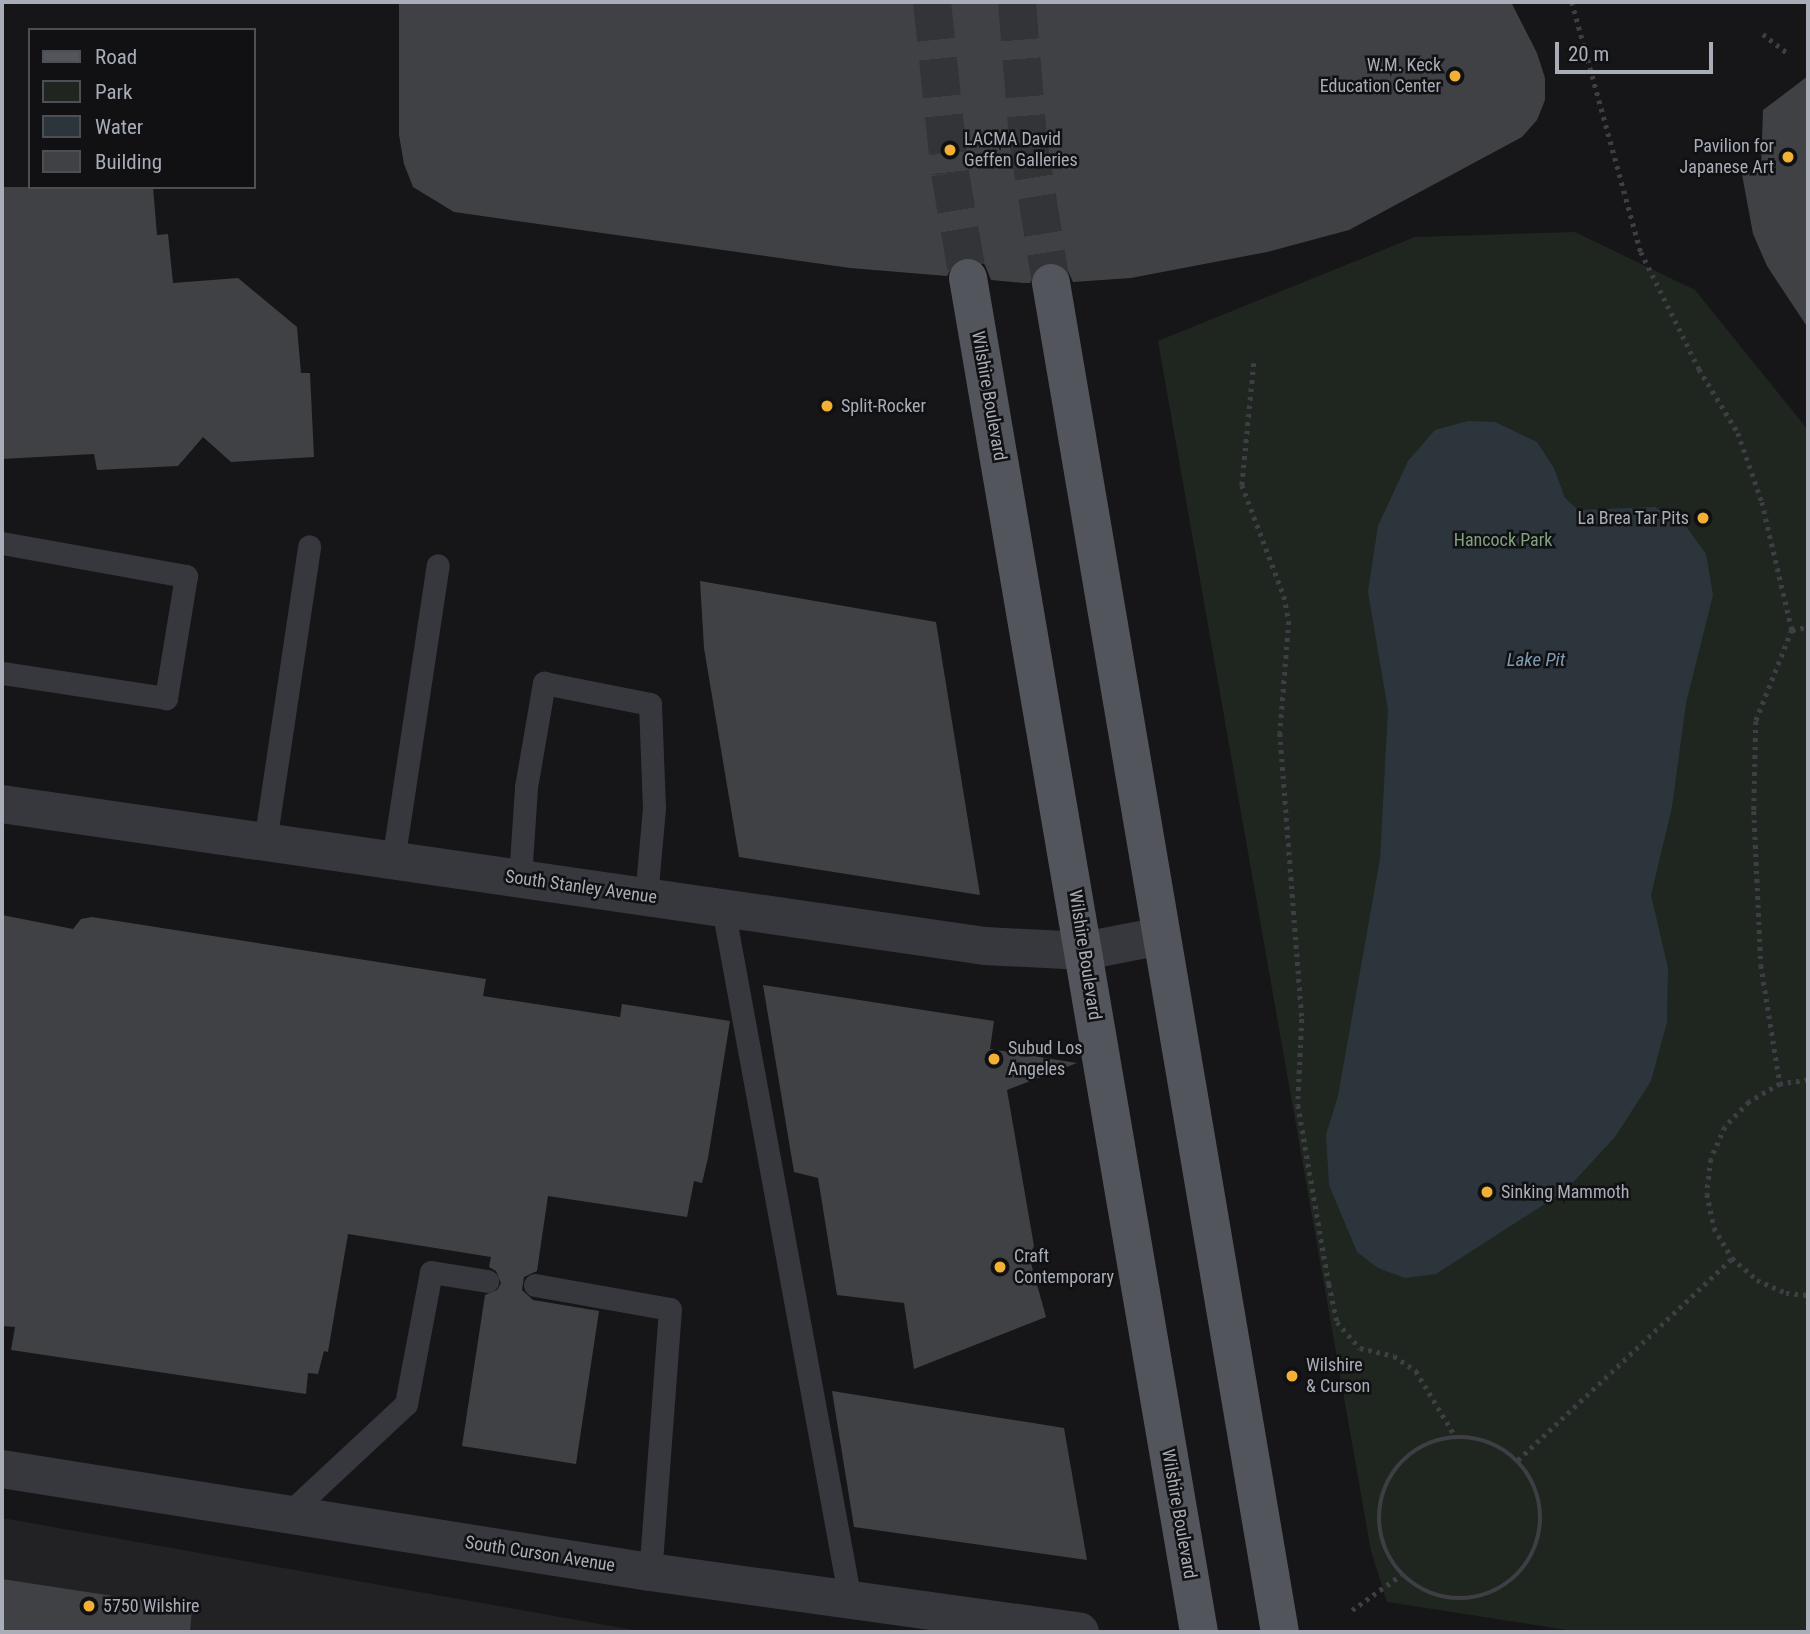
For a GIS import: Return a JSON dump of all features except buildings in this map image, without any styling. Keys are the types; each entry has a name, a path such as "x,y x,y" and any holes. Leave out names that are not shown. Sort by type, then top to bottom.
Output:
{"main road":[{"name":"Wilshire Boulevard","path":"968,278 1199,1632"},
{"path":"1051,283 1280,1632"}],"street":[{"name":"South Stanley Avenue","path":"2,804 985,946 1084,951 1161,936"},
{"name":"South Curson Avenue","path":"2,1469 650,1572 1080,1632"}],"lane":[{"path":"2,543 186,576 166,698 2,673"},
{"path":"265,842 309,546"},
{"path":"393,860 438,565"},
{"path":"520,878 526,787 544,683 650,704 654,808 646,897"},
{"path":"723,908 850,1600"},
{"path":"288,1514 406,1404 431,1272 487,1280"},
{"path":"535,1285 670,1309 650,1572"}],"path":[{"path":"1572,2 1641,252 1699,369 1738,433 1762,502 1792,630 1756,722 1754,811 1761,965 1780,1084"},
{"path":"1763,34 1790,54"},
{"path":"1254,363 1242,485 1289,621 1280,733 1302,1019 1298,1105 1329,1284 1337,1322 1360,1348 1394,1356 1416,1371 1455,1436"},
{"path":"1792,630 1808,627"},
{"path":"1808,1080 1780,1084 1749,1102 1726,1127 1710,1159 1707,1194 1714,1228 1732,1258 1757,1280 1786,1293 1808,1295"},
{"path":"1518,1460 1732,1258"},
{"path":"1455,1436 1500,1446 1518,1460 1533,1481 1541,1506 1541,1532 1532,1556 1517,1577 1496,1591 1471,1599 1446,1599 1422,1590 1401,1575 1386,1553 1378,1527 1380,1500 1389,1476 1406,1455 1429,1441 1455,1436"},
{"path":"1352,1610 1401,1575"}],"shaded area":[{"path":"2,1518 645,1632 2,1632"}],"green space":[{"name":"Hancock Park","path":"1575,232 1695,290 1808,430 1808,1632 1580,1632 1387,1602 1371,1551 1158,341 1415,237"}],"water":[{"name":"Lake Pit","path":"1468,421 1495,422 1537,442 1554,468 1565,498 1578,510 1655,507 1685,525 1706,554 1713,595 1686,703 1672,807 1651,895 1668,968 1667,1022 1651,1081 1615,1137 1565,1191 1436,1274 1405,1278 1378,1268 1357,1252 1329,1185 1326,1135 1338,1096 1380,859 1388,710 1368,592 1378,526 1408,461 1435,430"}],"tunnel":[{"path":"932,2 950,173 968,278"},
{"path":"1017,2 1028,140 1051,283"}],"place":[{"name":"W.M. Keck Education Center","path":"1455,76"},
{"name":"LACMA David Geffen Galleries","path":"950,150"},
{"name":"Pavilion for Japanese Art","path":"1788,157"},
{"name":"Split-Rocker","path":"827,406"},
{"name":"La Brea Tar Pits","path":"1703,518"},
{"name":"Subud Los Angeles","path":"994,1059"},
{"name":"Sinking Mammoth","path":"1487,1192"},
{"name":"Craft Contemporary","path":"1000,1267"},
{"name":"Wilshire & Curson","path":"1292,1376"},
{"name":"5750 Wilshire","path":"89,1606"}]}
